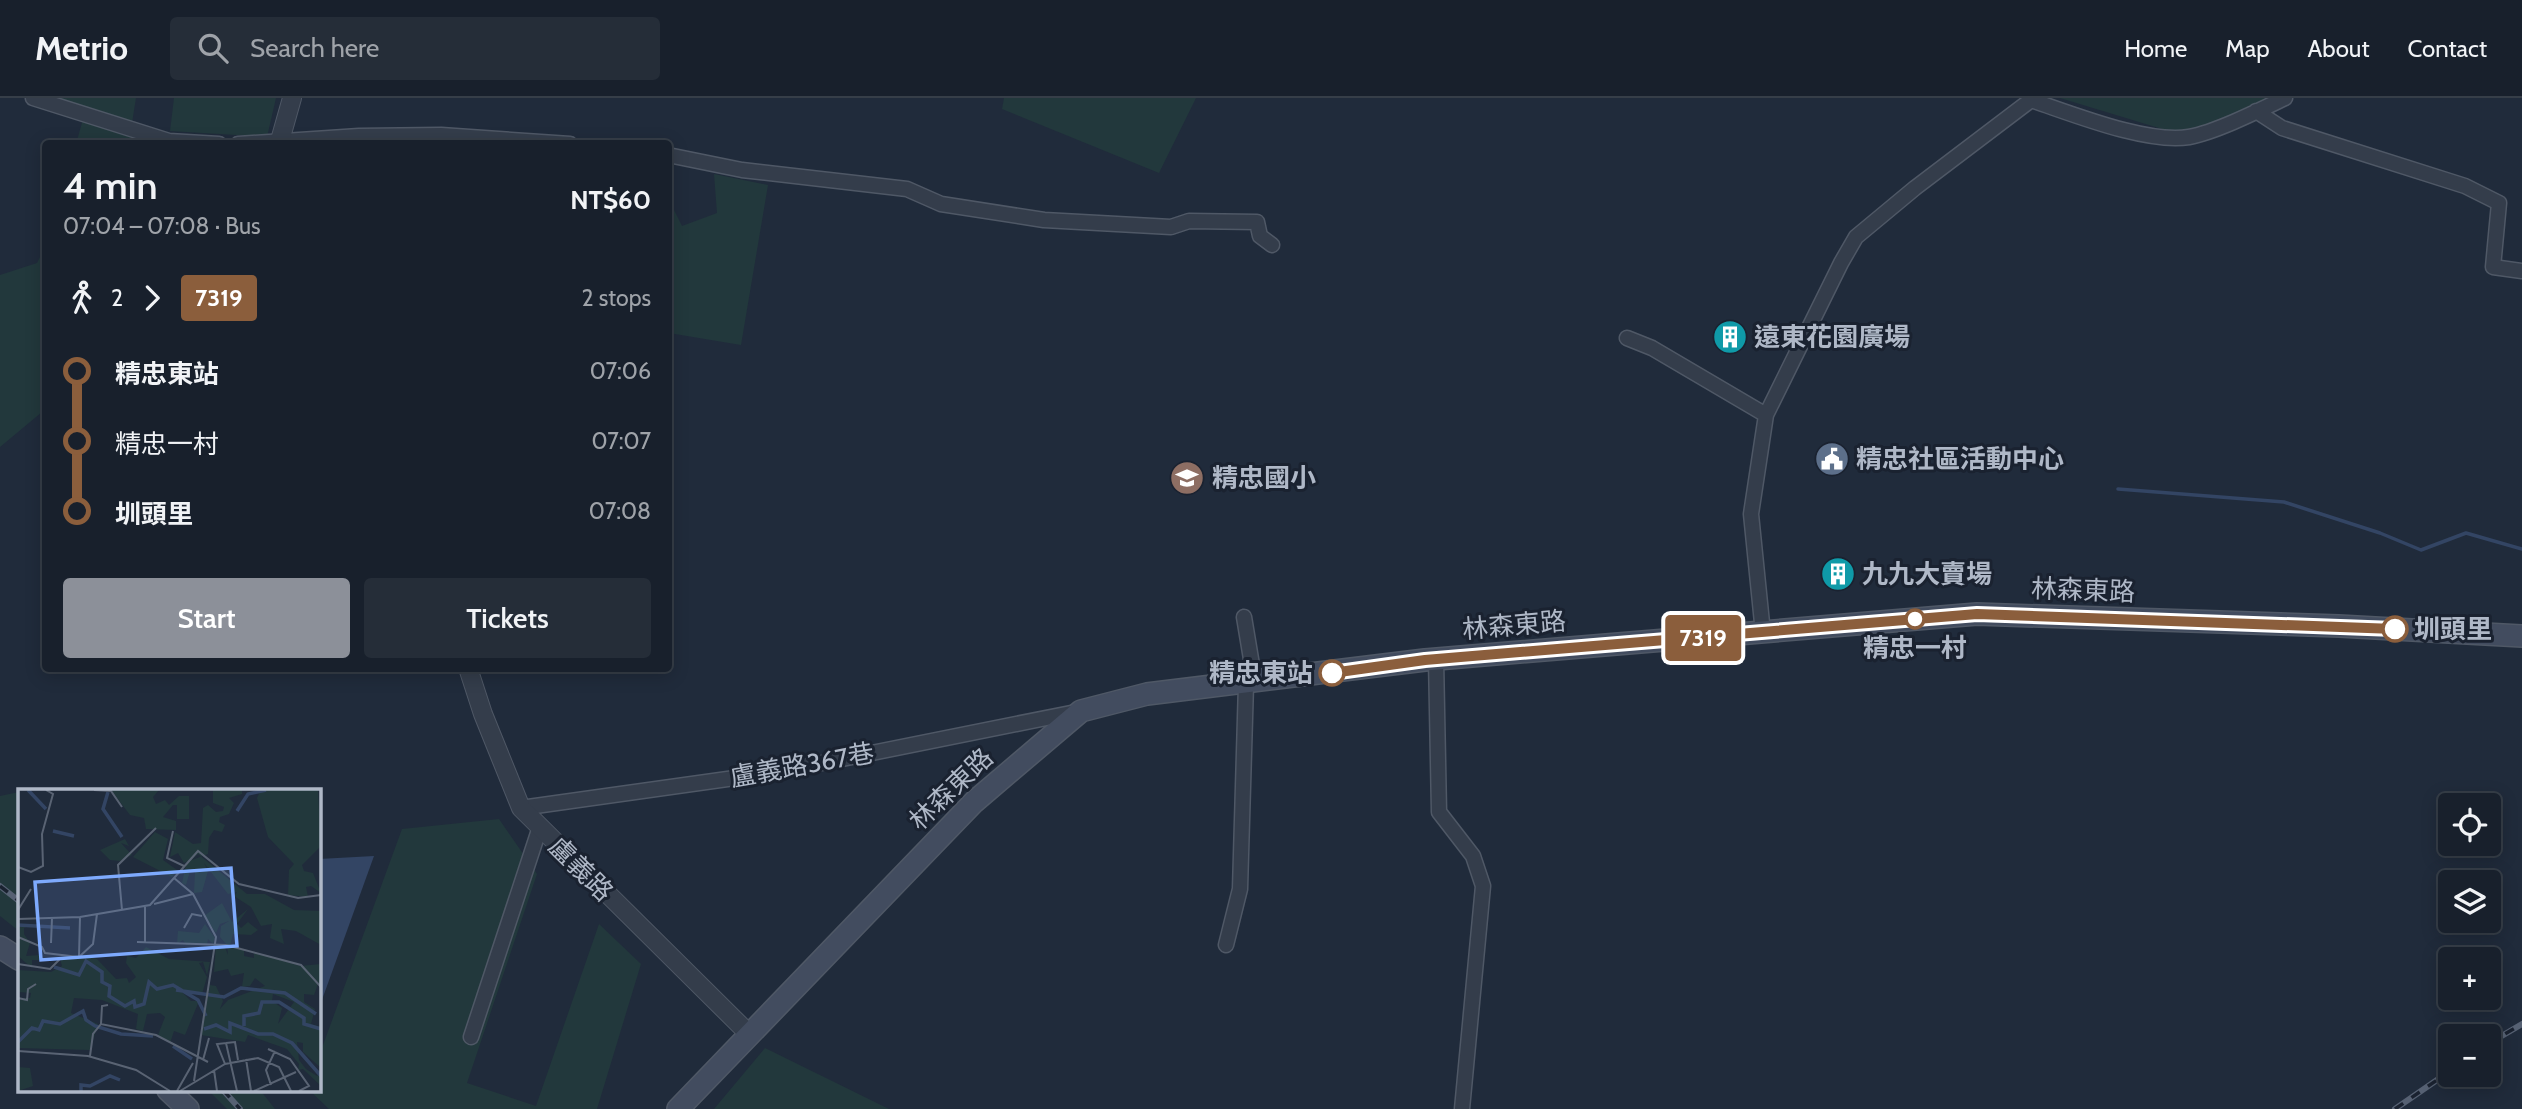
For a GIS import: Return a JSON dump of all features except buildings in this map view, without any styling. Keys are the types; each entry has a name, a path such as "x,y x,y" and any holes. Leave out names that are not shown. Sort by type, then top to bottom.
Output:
{"main road":[{"name":"林森東路","path":"678,1109 974,802 1081,711 1147,694 1250,684 1436,659 1977,614 2522,636"},
{"path":"0,947 18,958"},
{"path":"169,1091 188,1109"}],"street":[{"path":"33,98 166,140"},
{"path":"280,140 292,98"},
{"path":"1763,633 1751,514 1766,415 1856,237 2031,100 2085,119 2161,138 2190,136 2285,98"},
{"path":"2256,111 2282,128 2465,186 2499,203 2493,267 2522,271"},
{"path":"313,140 359,136 441,135 513,140"},
{"path":"672,156 742,170 907,189 941,204 1044,220 1171,228 1189,221 1257,222 1260,236 1272,245"},
{"path":"1627,338 1652,348 1766,415"},
{"path":"1226,945 1240,889 1250,684 1244,617"},
{"path":"1436,659 1439,812 1473,856 1483,886 1462,1109"},
{"name":"盧義路","path":"469,672 483,714 521,808 749,1034"},
{"name":"盧義路367巷","path":"521,808 777,772 1081,711"},
{"path":"471,1037 540,827"}],"green space":[{"path":"57,98 136,98 132,123"},
{"path":"174,98 276,98 267,137 170,131"},
{"path":"1004,98 1196,98 1159,173 1002,109"},
{"path":"2060,98 2269,98 2270,104 2182,135"},
{"path":"83,119 142,140 77,140"},
{"path":"714,174 768,185 741,345 672,334 672,206 682,226 717,213"},
{"path":"42,253 42,412 0,447 0,275 37,263"},
{"path":"18,792 18,930 0,916 0,796"},
{"path":"499,819 537,874 467,1083 536,1106 599,924 641,964 597,1109 329,1109 310,1091 320,1091 320,1053 402,829"},
{"path":"765,1048 889,1109 714,1109"},
{"path":"209,1091 261,1091 275,1109 227,1109"}],"water":[{"path":"374,856 320,1005 320,859"}],"waterway":[{"path":"2118,489 2284,502 2380,533 2421,550 2466,533 2522,549"}],"railway":[{"path":"0,886 18,900"},
{"path":"2501,1036 2522,1024"},
{"path":"2395,1109 2438,1079"},
{"path":"224,1091 240,1109"}],"bus line":[{"name":"7319","path":"1332,673 1425,660 1977,614 2395,629"}],"place":[{"name":"遠東花園廣場","path":"1730,337"},
{"name":"精忠社區活動中心","path":"1832,459"},
{"name":"精忠國小","path":"1187,478"},
{"name":"九九大賣場","path":"1838,574"},
{"name":"精忠一村","path":"1915,619"},
{"name":"圳頭里","path":"2395,629"},
{"name":"精忠東站","path":"1332,673"}]}
